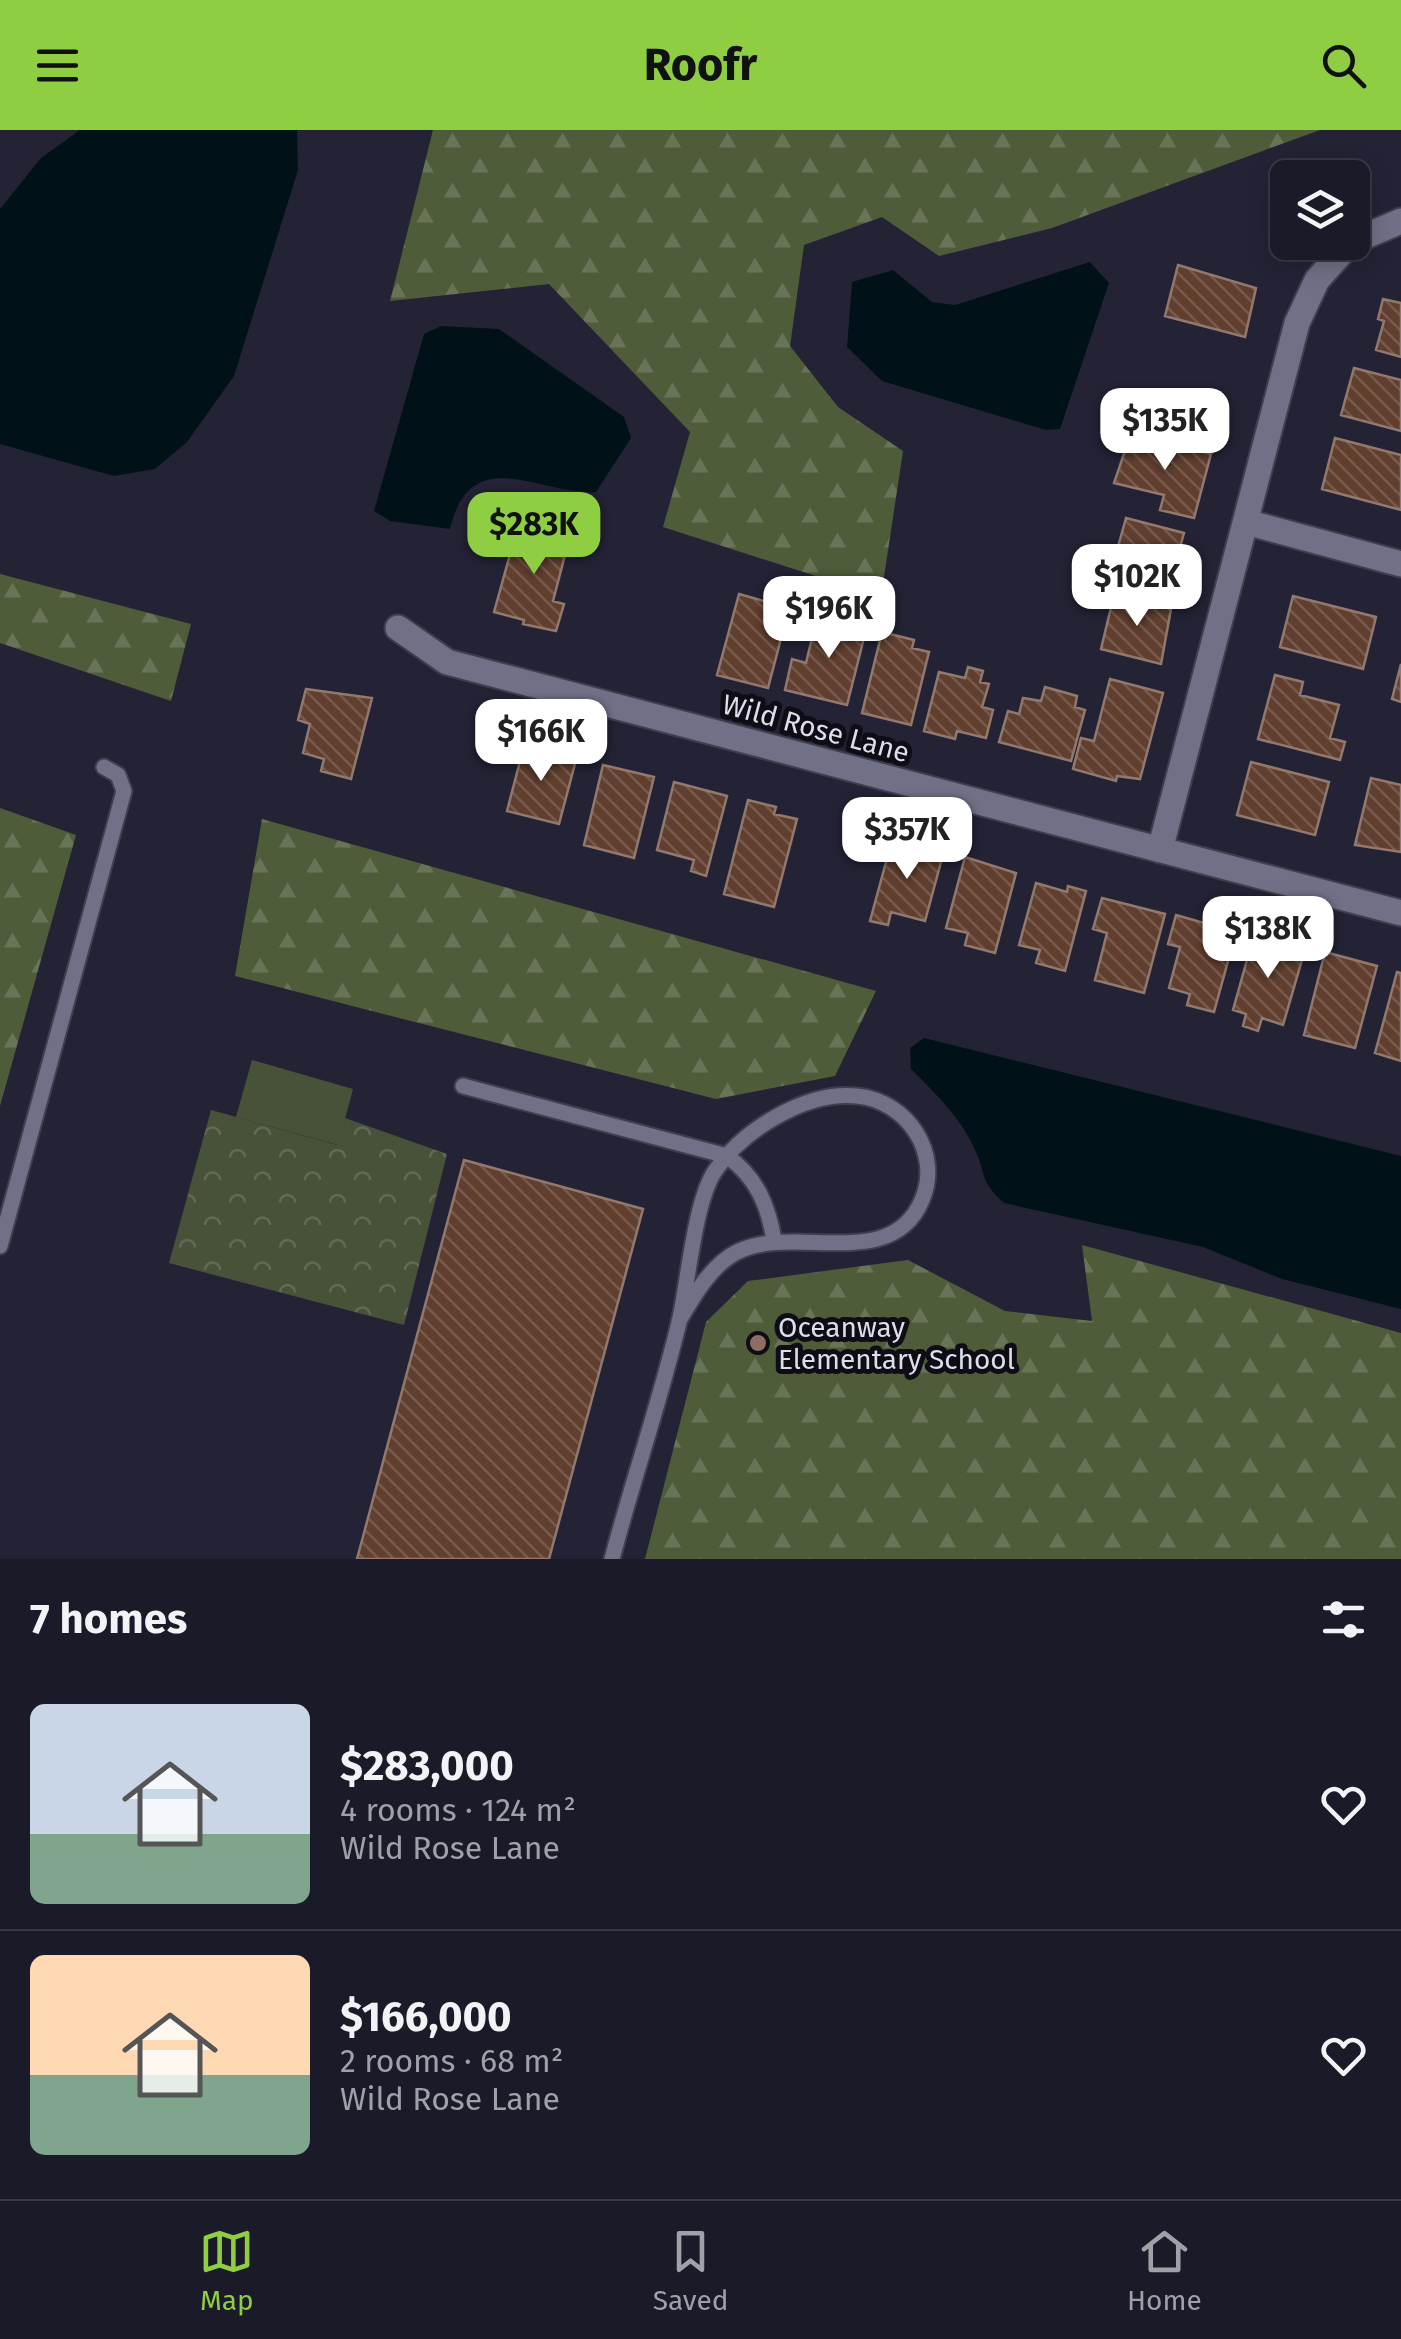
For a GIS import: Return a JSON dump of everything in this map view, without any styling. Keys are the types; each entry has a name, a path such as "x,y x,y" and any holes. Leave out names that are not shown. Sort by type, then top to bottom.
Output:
{"street":[{"path":"1370,235 1401,222"},
{"path":"1160,850 1297,324 1317,280 1335,260"},
{"path":"1246,522 1401,564"},
{"name":"Wild Rose Lane","path":"398,628 447,662 1401,913"}],"lane":[{"path":"0,1246 124,790 118,775 104,766"},
{"path":"463,1086 728,1156 742,1167 768,1205 774,1240"},
{"path":"612,1559 679,1320 712,1174 744,1138 778,1116 818,1101 857,1096 893,1109 925,1142 930,1173 922,1203 902,1229 880,1240 774,1240 735,1252 699,1287 679,1320"}],"green space":[{"path":"433,130 1320,130 1052,228 939,256 882,217 804,245 790,346 838,407 903,451 881,597 663,527 690,432 549,284 390,301"},
{"path":"0,574 191,624 171,701 0,643"},
{"path":"0,808 76,835 0,1106"},
{"path":"262,819 876,991 835,1076 716,1099 235,976"},
{"path":"252,1060 353,1089 338,1145 236,1117"},
{"path":"211,1110 337,1145 345,1118 447,1154 404,1325 169,1263"},
{"path":"1082,1245 1401,1333 1401,1559 645,1559 706,1322 748,1281 908,1260 1005,1311 1092,1321"}],"shaded area":[{"path":"80,130 297,130 298,170 234,376 187,442 155,469 114,476 0,444 0,209 41,158"},
{"path":"1090,262 1109,283 1060,429 1046,430 882,381 847,347 852,282 893,270 932,302 955,305"},
{"path":"441,326 499,329 624,417 631,438 596,492 490,479 474,487 460,502 450,529 390,521 374,511 424,334"},
{"path":"924,1038 1401,1156 1401,1309 1282,1279 1203,1247 1004,1203 987,1183 963,1128 911,1069 910,1048"}],"building":[{"path":"1178,265 1256,288 1245,337 1165,316"},
{"path":"1383,299 1401,303 1401,357 1376,350 1384,321 1378,319"},
{"path":"1354,368 1401,380 1401,431 1341,415"},
{"path":"1131,433 1211,454 1194,518 1160,510 1164,495 1114,483"},
{"path":"1335,438 1401,455 1401,510 1322,489"},
{"path":"1126,518 1184,533 1177,558 1185,560 1178,587 1100,566 1104,550 1116,554"},
{"path":"519,522 570,536 553,601 564,604 556,631 494,612"},
{"path":"739,594 789,608 768,688 717,675"},
{"path":"1114,595 1171,609 1161,664 1101,649"},
{"path":"1293,596 1376,617 1363,669 1280,647"},
{"path":"818,613 867,626 847,705 785,690 792,659 806,663"},
{"path":"882,632 914,640 912,648 929,652 911,725 862,713"},
{"path":"1401,664 1401,702 1392,699"},
{"path":"968,667 983,671 980,682 989,684 982,707 993,710 986,738 957,731 955,739 924,731 939,672 965,678"},
{"path":"1275,675 1303,682 1300,695 1339,705 1330,738 1345,742 1340,760 1258,739"},
{"path":"1110,679 1163,693 1140,779 1117,776 1116,781 1073,769 1081,738 1094,741"},
{"path":"1045,687 1077,696 1075,707 1085,710 1071,761 999,742 1008,711 1019,714 1023,698 1041,701"},
{"path":"306,689 372,698 351,779 321,771 324,759 303,753 310,724 298,720"},
{"path":"525,742 576,760 559,824 507,811"},
{"path":"1251,762 1329,782 1315,835 1237,815"},
{"path":"603,765 654,777 634,858 584,845"},
{"path":"1371,778 1401,785 1401,852 1355,845"},
{"path":"674,782 727,796 706,876 691,871 694,860 657,850"},
{"path":"748,800 776,807 774,814 797,819 774,907 724,894"},
{"path":"892,840 913,846 911,854 915,855 918,844 944,851 925,921 891,912 888,925 870,921"},
{"path":"965,857 1016,873 995,953 965,945 968,933 946,928"},
{"path":"1036,883 1067,892 1068,886 1086,891 1065,971 1036,963 1040,950 1019,945"},
{"path":"1102,898 1165,914 1144,993 1095,980 1107,933 1093,929"},
{"path":"1176,915 1236,932 1214,1012 1187,1005 1190,994 1169,988 1180,947 1168,944"},
{"path":"1254,935 1284,944 1283,956 1288,941 1306,946 1283,1025 1262,1018 1258,1031 1243,1026 1246,1014 1233,1010"},
{"path":"1325,952 1377,966 1355,1048 1304,1035"},
{"path":"1397,972 1401,973 1401,1061 1375,1053"},
{"path":"464,1160 643,1209 549,1559 357,1559"}],"place":[{"name":"Oceanway Elementary School","path":"758,1343"}]}
